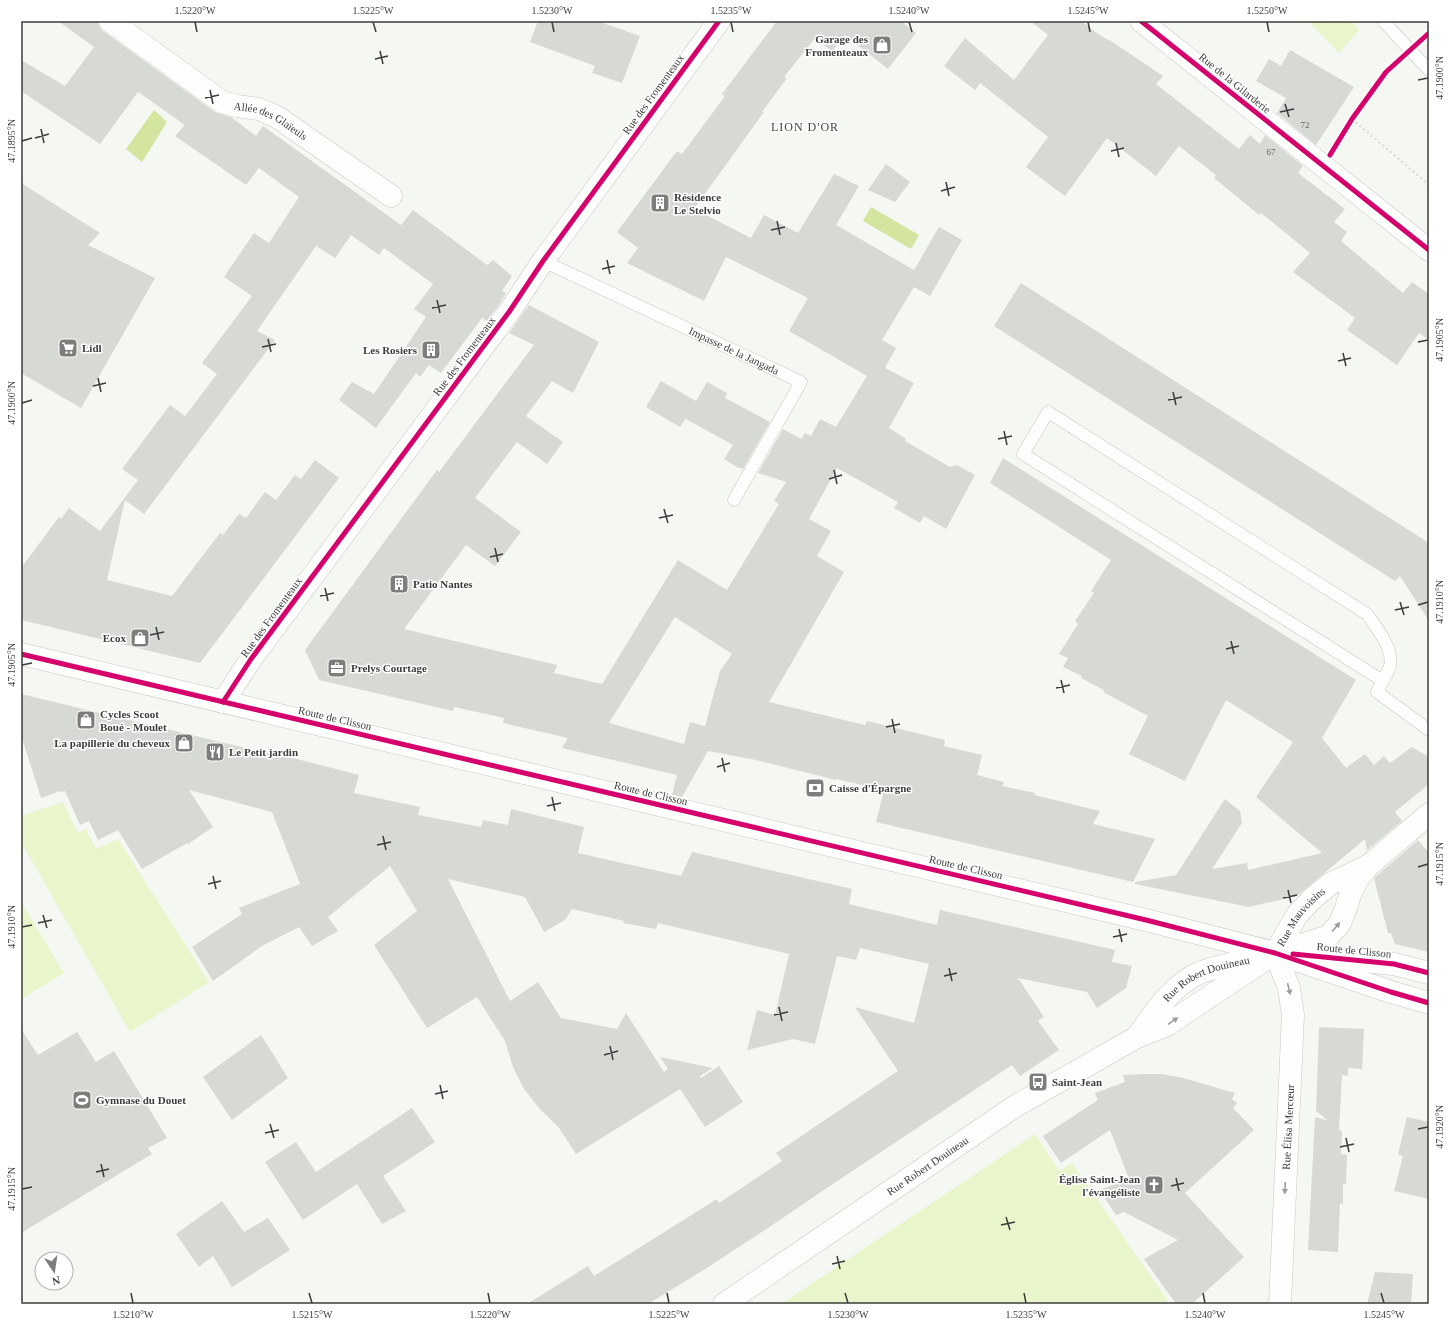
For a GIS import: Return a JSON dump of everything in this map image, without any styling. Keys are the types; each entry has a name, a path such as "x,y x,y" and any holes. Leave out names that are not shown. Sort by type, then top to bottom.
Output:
{"street":[{"name":"Allée des Glaïeuls","path":"110,21 222,102 259,109 277,117 391,196"},
{"name":"Rue de la Gilarderie","path":"1141,21 1429,250"},
{"name":"Rue des Fromenteaux","path":"223,702 256,653 508,312 710,24"},
{"name":"Route de Clisson","path":"21,654 1146,920 1275,953 1391,992 1429,1003"},
{"name":"Rue Mauvoisins","path":"1275,953 1297,914 1313,898 1330,884 1368,866 1429,814"},
{"name":"Rue Mauvoisins","path":"1275,953 1328,936 1340,922 1355,885 1368,866"},
{"name":"Route de Clisson","path":"1275,953 1394,964 1429,973"},
{"name":"Rue Robert Douineau","path":"724,1304 1014,1107 1137,1037 1158,1007 1172,993 1199,973 1275,953"},
{"name":"Rue Élisa Mercœur","path":"1275,953 1289,988 1293,1015 1280,1304"}],"lane":[{"path":"1383,21 1429,70"},
{"name":"Impasse de la Jangada","path":"543,261 802,382 734,500"},
{"path":"1383,681 1023,454 1048,412 1367,614 1380,633 1389,652 1390,665 1383,681 1377,692 1429,730"}],"path":[{"path":"1352,119 1429,185"}],"shaded area":[{"path":"1308,21 1351,21 1359,30 1339,53"},
{"path":"154,110 167,122 142,162 126,149"},
{"path":"871,207 919,235 911,249 863,221"},
{"path":"63,802 78,833 86,829 96,849 118,839 209,982 130,1032 21,842 21,834 23,833 21,830 21,816"},
{"path":"21,902 64,973 21,999"},
{"path":"1035,1134 1059,1171 1072,1163 1168,1301 1167,1304 781,1304"}],"building":[{"path":"58,21 98,21 99,26 103,31 215,112 231,117 256,136 263,126 401,225 413,210 487,265 493,260 512,276 502,291 506,293 499,305 487,321 482,318 441,373 429,365 420,377 416,373 376,428 339,400 352,382 374,394 426,317 414,309 433,284 384,248 379,255 351,235 335,258 316,246 257,331 275,340 144,514 125,500 107,580 172,596 220,533 223,535 239,514 246,518 265,492 276,500 295,475 301,479 315,460 339,478 200,663 21,620 21,568 59,517 61,519 69,508 100,531 138,480 122,469 170,405 185,416 217,374 202,363 252,296 224,277 254,233 269,243 299,197 259,168 246,185 175,136 185,125 138,92 100,144 21,91 21,60 65,86 94,47"},
{"path":"538,21 597,21 640,36 622,83 592,73 595,66 530,42"},
{"path":"777,21 901,21 916,33 888,69 845,35 832,51 815,38 784,77 787,78 762,112 764,112 694,209 751,238 764,215 798,233 834,174 859,186 836,225 914,270 939,227 962,240 930,296 914,287 882,340 896,348 885,368 914,383 889,428 906,439 905,441 950,467 957,465 975,475 946,529 924,516 920,523 894,508 898,502 837,468 809,519 831,531 817,556 844,572 769,702 865,725 867,721 945,740 944,746 982,755 977,775 1004,782 1002,786 1035,793 1034,795 1100,811 1093,824 1155,839 1133,882 876,822 884,790 836,780 756,760 708,751 682,797 672,795 677,775 562,748 568,738 503,723 504,718 454,707 453,711 319,680 305,650 437,470 439,472 534,345 509,333 529,305 599,342 573,393 552,381 526,416 563,442 547,464 517,442 475,498 521,532 495,566 466,545 404,629 557,665 554,673 602,684 678,560 727,590 779,504 774,501 786,482 758,473 783,429 801,439 805,433 811,436 820,419 836,427 867,376 789,331 808,298 726,257 704,301 627,263 638,248 617,232 677,151 682,154 725,96 722,94","holes":["675,617 732,654 720,671 705,726 690,722 684,744 609,723"]},
{"path":"1030,21 1081,21 1101,36 1111,41 1163,76 1156,84 1239,149 1250,135 1260,144 1265,135 1303,166 1298,173 1345,209 1334,222 1347,232 1341,241 1403,293 1412,282 1429,294 1429,340 1419,333 1397,365 1347,330 1355,318 1293,272 1310,253 1261,213 1259,215 1214,178 1216,175 1179,146 1156,176 1107,138 1065,196 1026,167 1048,137 980,83 975,90 944,66 965,38 1014,80 1048,35"},
{"path":"1290,50 1354,87 1316,145 1277,113 1286,98 1256,81 1269,59 1281,66"},
{"path":"886,164 910,182 895,202 868,190"},
{"path":"21,183 100,233 88,245 155,278 81,408 21,373"},
{"path":"1021,283 1429,543 1429,621 1400,576 1395,581 994,326"},
{"path":"661,381 696,401 707,382 727,393 725,398 770,422 743,469 724,459 733,445 686,418 680,427 646,407"},
{"path":"1003,458 1356,680 1322,738 1346,768 1365,754 1374,765 1384,756 1390,763 1412,747 1429,757 1429,784 1395,812 1402,821 1367,850 1365,839 1297,896 1249,907 1135,884 1135,882 1176,875 1225,799 1240,811 1242,823 1212,869 1247,863 1248,870 1322,853 1256,797 1293,742 1226,700 1185,781 1129,754 1148,716 1103,692 1104,690 1081,678 1082,676 1063,667 1068,658 1059,654 1078,624 1075,621 1094,593 1091,591 1111,560 990,483"},
{"path":"21,694 359,775 354,793 420,807 418,815 481,827 483,820 508,825 511,809 584,827 578,853 681,876 692,852 852,889 849,904 937,925 940,910 1115,950 1112,962 1132,966 1126,988 1097,1008 1087,992 1018,978 1044,1017 1038,1021 1059,1050 1020,1076 1012,1065 768,1228 648,1304 527,1304 588,1266 594,1276 717,1199 719,1203 782,1161 776,1153 898,1071 855,1007 914,1023 929,964 860,948 856,960 837,956 815,1044 793,1039 747,1050 757,1010 775,1015 789,954 658,923 656,929 623,923 624,921 572,909 565,920 544,932 525,897 448,879 510,1001 538,982 561,1018 617,1029 626,1013 664,1072 668,1069 660,1057 713,1068 700,1076 701,1078 719,1066 743,1102 705,1127 680,1089 576,1154 559,1128 539,1108 524,1089 513,1067 505,1041 477,997 427,1028 374,945 417,911 390,866 328,917 338,931 312,946 299,927 262,946 213,981 192,947 242,914 239,908 300,884 272,812 189,790 213,827 188,844 187,843 142,869 118,830 98,840 89,821 80,825 65,791 60,791 41,798 21,735"},
{"path":"1418,840 1429,853 1429,952 1395,944 1391,933 1388,933 1374,878"},
{"path":"1319,1027 1364,1029 1362,1069 1348,1068 1348,1076 1342,1075 1339,1130 1342,1131 1341,1154 1347,1155 1346,1184 1343,1184 1343,1204 1340,1203 1338,1252 1308,1250 1315,1117 1329,1121 1316,1111"},
{"name":"Gymnase du Douet","path":"21,1029 38,1055 77,1032 96,1062 114,1051 167,1138 148,1148 152,1154 21,1233"},
{"path":"261,1035 288,1078 232,1120 203,1077"},
{"name":"Église Saint-Jean l'évangéliste","path":"1162,1074 1183,1078 1235,1093 1232,1099 1237,1103 1233,1108 1254,1130 1185,1193 1244,1257 1192,1304 1176,1304 1144,1259 1178,1240 1124,1212 1116,1215 1099,1190 1129,1179 1110,1130 1061,1163 1043,1136 1098,1100 1095,1093 1125,1082 1123,1075"},
{"path":"412,1108 435,1142 383,1176 406,1211 382,1224 357,1184 303,1220 265,1162 296,1142 316,1172"},
{"path":"1407,1117 1429,1122 1429,1199 1394,1191 1403,1156 1398,1155"},
{"path":"222,1201 244,1232 268,1218 290,1250 232,1287 213,1256 199,1267 176,1234"},
{"path":"1375,1272 1413,1274 1411,1304 1367,1304"}],"cycle path":[{"path":"223,702 251,659 509,312 543,261 719,21"},
{"path":"1141,21 1429,250"},
{"path":"1330,155 1352,119 1386,72 1429,33"},
{"path":"21,654 1146,920 1275,953 1391,992 1429,1003"},
{"path":"1293,954 1394,964 1429,973"}],"place":[{"name":"Garage des Fromenteaux","path":"882,45"},
{"name":"Résidence Le Stelvio","path":"660,203"},
{"name":"Lidl","path":"68,348"},
{"name":"Les Rosiers","path":"431,350"},
{"name":"Patio Nantes","path":"399,584"},
{"name":"Ecox","path":"140,638"},
{"name":"Prelys Courtage","path":"337,668"},
{"name":"Cycles Scoot Boué - Moulet","path":"86,720"},
{"name":"La papillerie du cheveux","path":"184,743"},
{"name":"Le Petit jardin","path":"215,752"},
{"name":"Caisse d'Épargne","path":"815,788"},
{"name":"Saint-Jean","path":"1038,1082"},
{"name":"Gymnase du Douet","path":"82,1100"},
{"name":"Église Saint-Jean l'évangéliste","path":"1154,1185"}],"district":[{"name":"LION D'OR","path":"805,127"}]}
